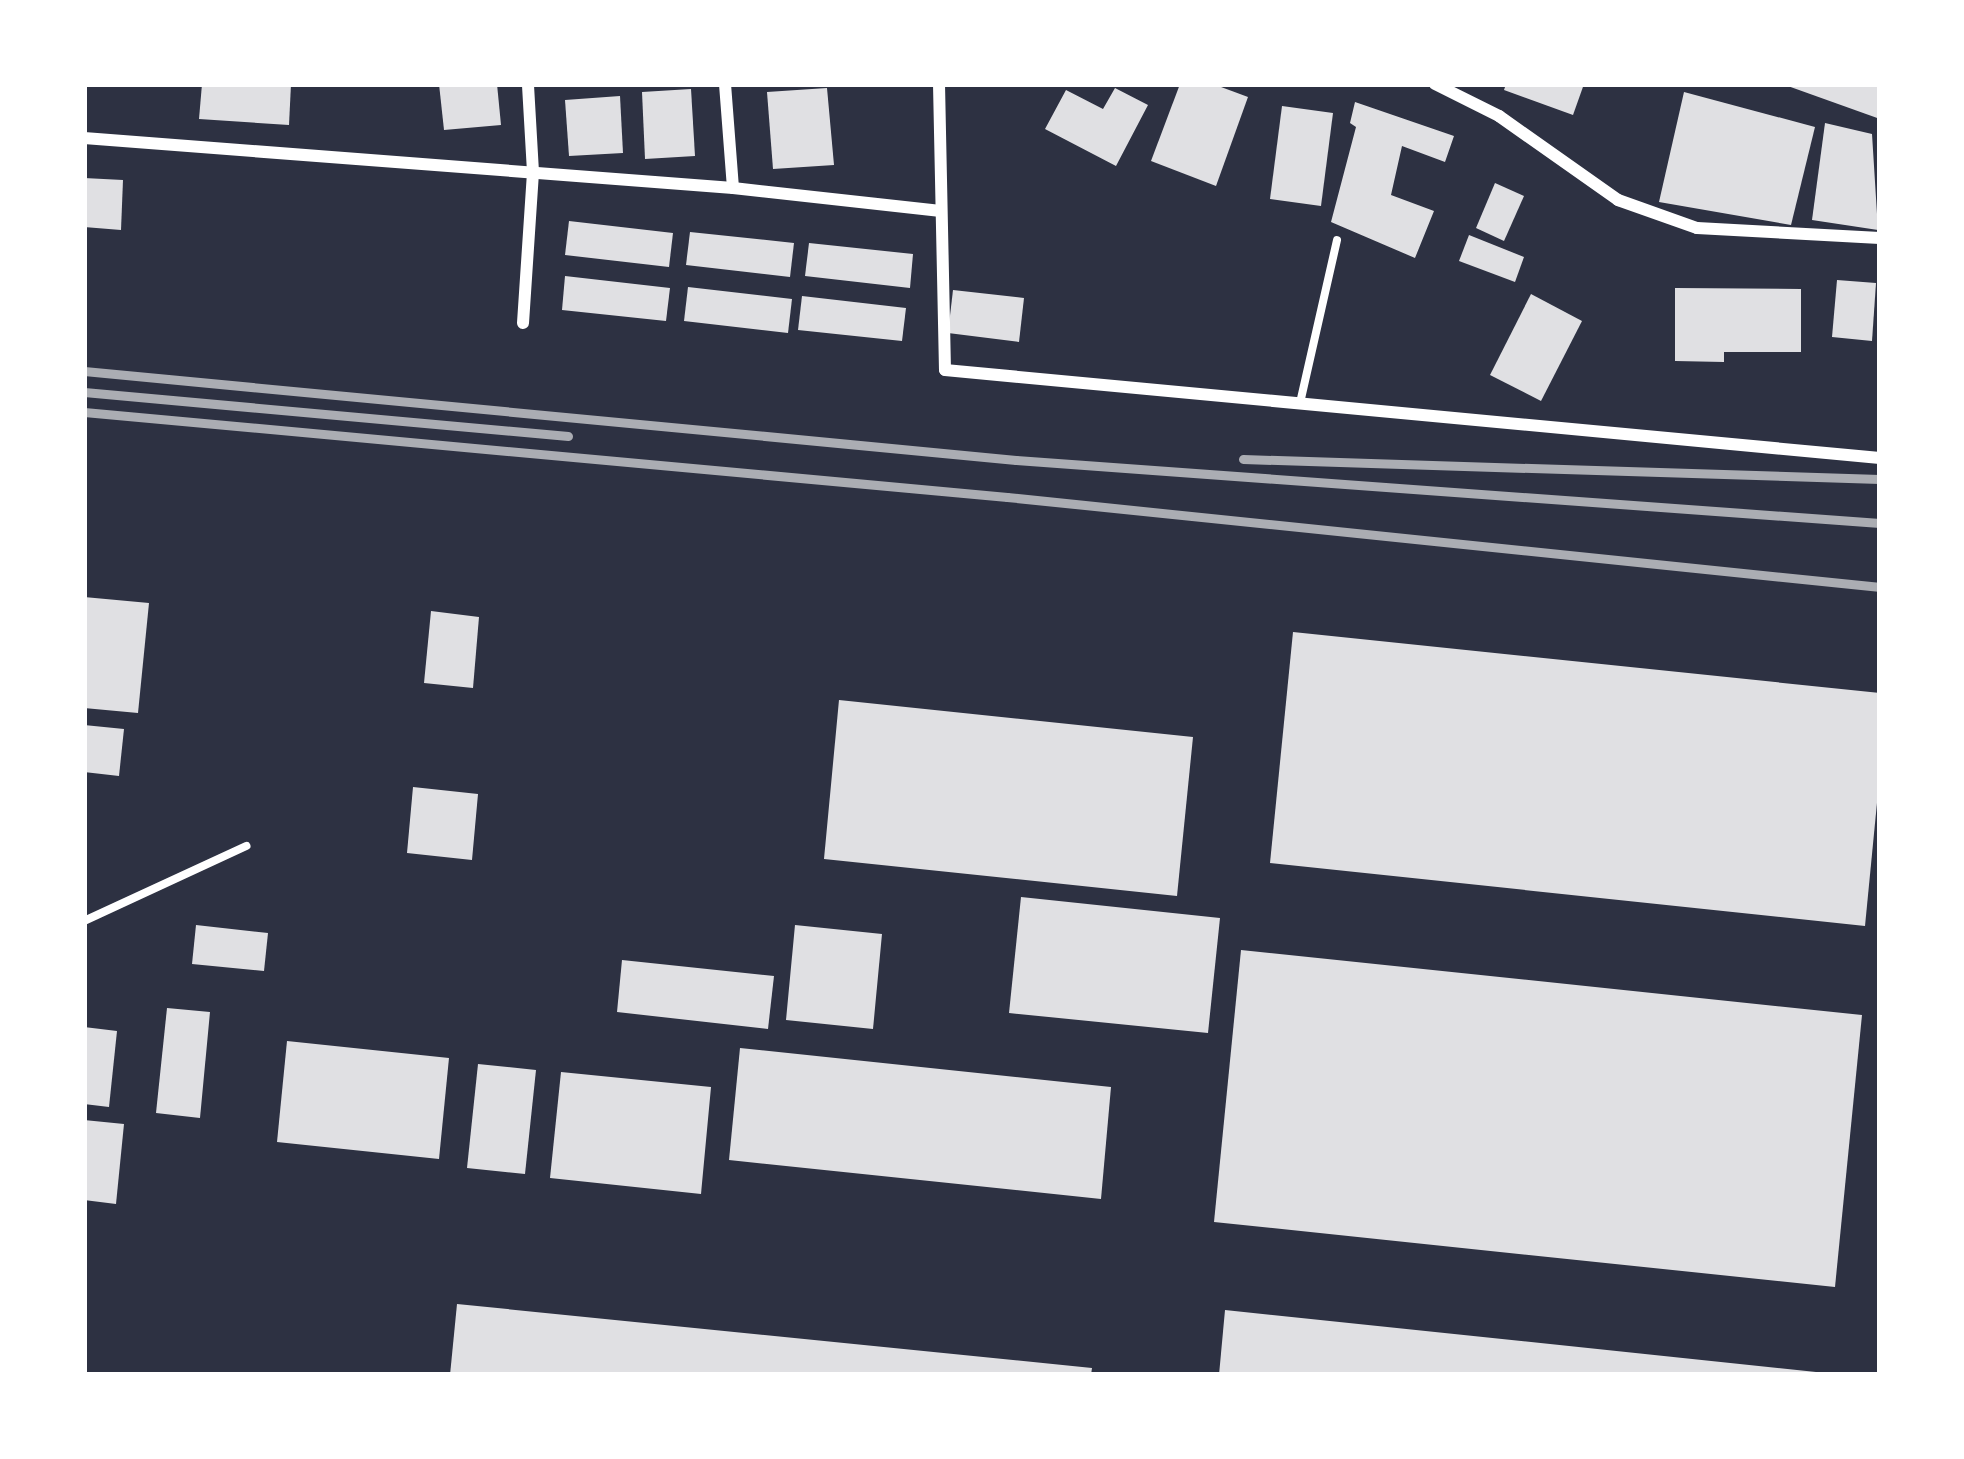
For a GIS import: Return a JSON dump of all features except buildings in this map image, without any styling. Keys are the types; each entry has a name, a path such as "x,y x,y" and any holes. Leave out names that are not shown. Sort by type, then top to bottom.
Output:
{"street":[{"path":"523,323 533,172 528,84"},
{"path":"725,84 733,188"},
{"path":"938,84 945,370 1299,407 1880,458"},
{"path":"1435,84 1499,116 1618,200 1697,229 1880,238"},
{"path":"84,138 733,188 941,211"}],"lane":[{"path":"1299,407 1337,240"},
{"path":"84,921 246,846"}],"railway":[{"path":"84,371 1016,460 1880,523"},
{"path":"84,392 568,436"},
{"path":"84,412 1007,497 1880,587"},
{"path":"1243,459 1880,479"}]}
